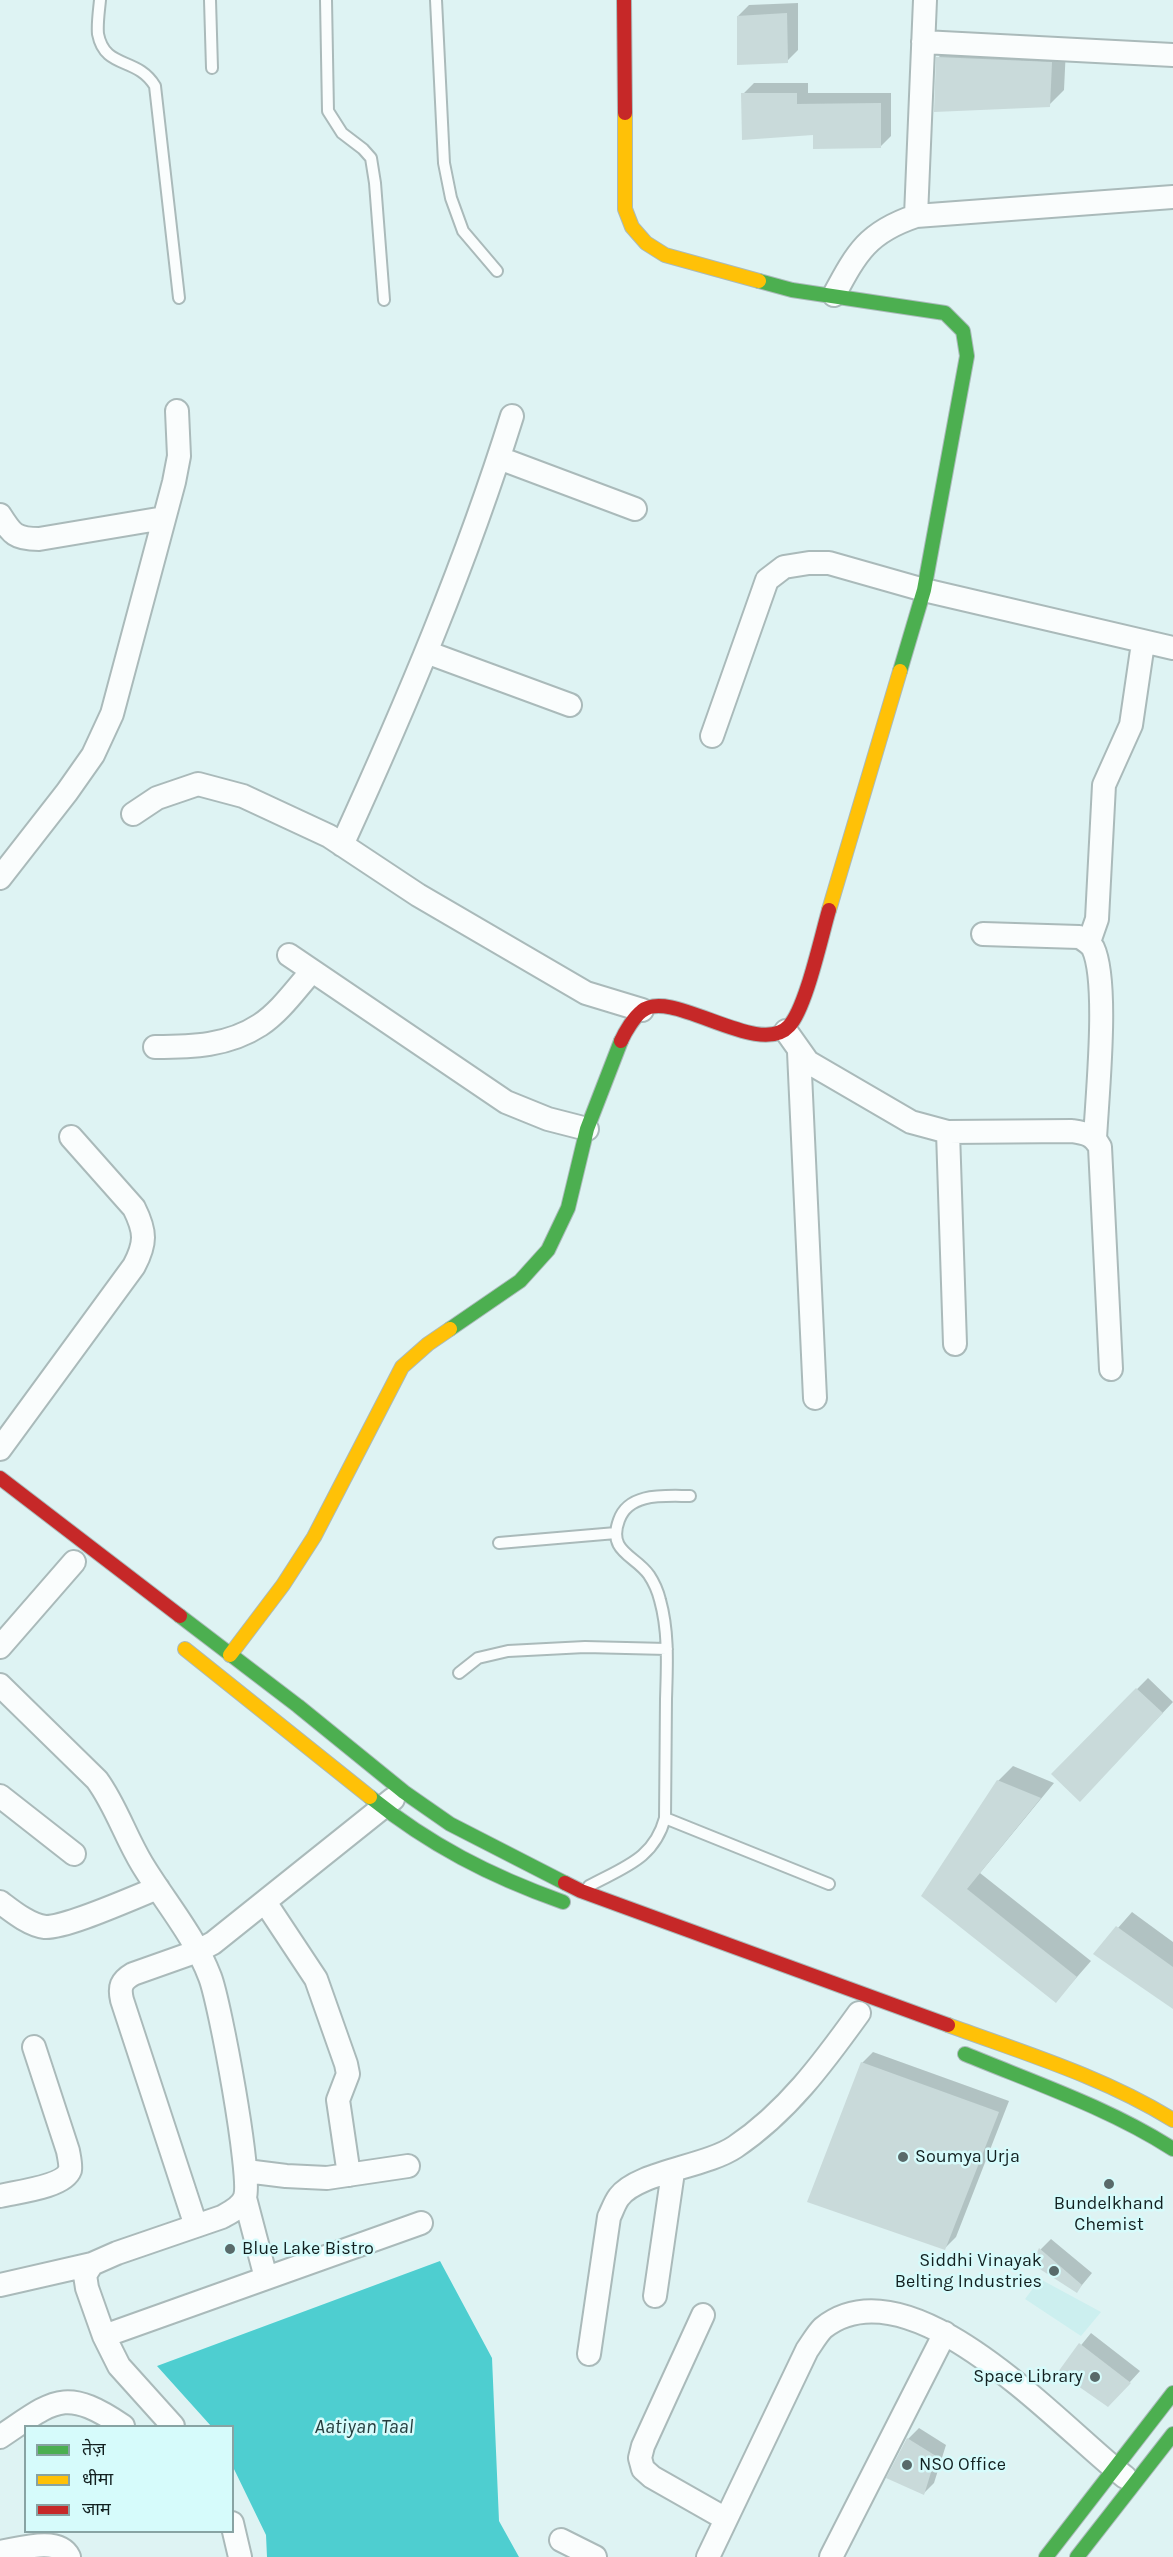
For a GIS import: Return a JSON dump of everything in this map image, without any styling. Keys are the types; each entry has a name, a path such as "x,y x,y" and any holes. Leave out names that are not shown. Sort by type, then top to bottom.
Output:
{"street":[{"path":"133,814 157,798 198,784 243,796 328,836 418,895 586,993 642,1010 655,1006 670,1008 762,1036 775,1036 786,1032 800,1009 924,590 967,356 963,331 945,313 792,290 665,255 646,243 632,227 626,209 624,0"},
{"path":"916,216 925,0"},
{"path":"923,42 1173,55"},
{"path":"834,295 855,257 878,233 892,224 916,216 1173,197"},
{"path":"0,878 87,764 107,724 179,456 177,411"},
{"path":"342,845 393,733 466,554 512,417"},
{"path":"499,458 635,509"},
{"path":"0,515 15,536 26,539 39,539 164,518"},
{"path":"712,736 767,580 784,567 829,563 924,590 1143,643 1173,648"},
{"path":"1089,942 1098,919 1104,785 1131,725 1143,643"},
{"path":"426,652 570,705"},
{"path":"983,934 1079,936 1089,942 1094,951 1101,999 1095,1139"},
{"path":"289,955 506,1102 548,1119 587,1129"},
{"path":"155,1047 193,1047 223,1042 242,1035 261,1025 272,1015 312,971"},
{"path":"230,1655 283,1585 314,1537 402,1367 428,1344 520,1281 548,1250 568,1208 587,1129 622,1038 642,1010"},
{"path":"786,1032 808,1062 910,1122 948,1132 1072,1131 1087,1133 1095,1139 1100,1147 1111,1369"},
{"path":"799,1052 815,1398"},
{"path":"948,1132 955,1344"},
{"path":"0,1449 134,1266 143,1249 144,1235 134,1208 71,1137"},
{"path":"0,1478 298,1706 404,1792 450,1824 581,1891 1067,2068 1152,2107 1173,2120"},
{"path":"0,1647 74,1562"},
{"path":"176,1642 383,1807 470,1863 518,1886 574,1906"},
{"path":"0,1685 97,1780 119,1814 142,1864 198,1951 210,1979 219,2012 246,2171 245,2198 266,2278"},
{"path":"196,2226 120,1992 120,1986 124,1979 133,1974 198,1951 229,1932 404,1792"},
{"path":"0,1796 75,1854"},
{"path":"0,1902 43,1927 61,1925 158,1888"},
{"path":"265,1902 316,1979 346,2064 348,2074 338,2100 350,2175"},
{"path":"589,2354 609,2217 618,2198 636,2182 673,2172 724,2153 756,2132 802,2087 861,2014"},
{"path":"0,2196 57,2183 67,2176 71,2168 68,2151 34,2047"},
{"path":"955,2050 1100,2110 1148,2133 1173,2149"},
{"path":"246,2171 313,2179 408,2166"},
{"path":"656,2296 673,2172"},
{"path":"0,2285 92,2264 117,2253 222,2217 237,2208 245,2198"},
{"path":"104,2336 421,2223"},
{"path":"92,2264 85,2275 87,2288 104,2336 119,2366 170,2425"},
{"path":"708,2557 807,2350 822,2329 842,2317 873,2311 909,2319 945,2333 1006,2374 1134,2483"},
{"path":"703,2315 652,2425 640,2458 643,2469 652,2477 726,2519"},
{"path":"831,2557 945,2333"},
{"path":"1046,2557 1173,2393"},
{"path":"0,2437 44,2408 66,2401 105,2414 120,2425"},
{"path":"1077,2557 1173,2434"},
{"path":"234,2532 240,2557"},
{"path":"561,2540 595,2557"},
{"path":"0,2552 44,2546 58,2547 66,2551 69,2557"}],"lane":[{"path":"100,0 98,33 104,50 117,61 143,71 155,86 179,298"},
{"path":"210,0 212,68"},
{"path":"326,0 328,111 342,133 371,158 384,300"},
{"path":"436,0 444,163 451,198 463,231 497,271"},
{"path":"581,1891 635,1861 651,1849 662,1831 665,1818 667,1649 659,1598 648,1574 625,1555 617,1542 618,1522 625,1506 638,1500 690,1496"},
{"path":"499,1543 616,1533"},
{"path":"459,1673 478,1658 508,1651 585,1647 667,1649"},
{"path":"665,1818 829,1884"}],"shaded area":[{"path":"1040,2279 1101,2312 1081,2336 1025,2299"}],"water":[{"name":"Aatiyan Taal","path":"440,2261 492,2358 499,2521 519,2557 267,2557 266,2535 234,2469 234,2425 210,2425 157,2366"}],"building":[{"path":"787,13 788,63 737,65 737,16"},
{"path":"936,57 1052,62 1050,107 934,112"},
{"path":"741,93 797,93 797,104 881,103 881,148 813,149 813,135 742,140"},
{"path":"1136,1688 1163,1713 1080,1802 1051,1774"},
{"path":"997,1780 1041,1798 967,1889 1077,1977 1056,2003 921,1896"},
{"path":"1116,1926 1173,1967 1173,2009 1093,1954"},
{"name":"Soumya Urja","path":"861,2062 999,2112 945,2250 807,2202"},
{"name":"Siddhi Vinayak Belting Industries","path":"1039,2248 1082,2285 1077,2293 1032,2264"},
{"name":"Space Library","path":"1079,2343 1131,2383 1108,2407 1058,2372"},
{"name":"NSO Office","path":"907,2438 936,2456 924,2495 886,2478"}],"traffic: fast":[{"path":"759,281 792,290 945,313 963,331 967,356 924,590 900,671"},
{"path":"450,1329 520,1281 548,1250 568,1208 587,1129 621,1041"},
{"path":"180,1616 298,1706 404,1792 450,1824 565,1883"},
{"path":"370,1797 415,1830 462,1858 510,1881 563,1902"},
{"path":"965,2054 1098,2109 1149,2134 1173,2149"},
{"path":"1046,2557 1173,2393"},
{"path":"1077,2557 1173,2434"}],"traffic: slow":[{"path":"625,113 625,209 632,227 646,243 665,255 759,281"},
{"path":"829,910 900,671"},
{"path":"230,1655 283,1585 314,1537 402,1367 428,1344 450,1329"},
{"path":"185,1649 370,1797"},
{"path":"948,2025 1092,2078 1173,2120"}],"traffic: jam":[{"path":"624,0 625,113"},
{"path":"621,1041 639,1014 655,1006 673,1008 757,1034 775,1034 789,1026 807,989 829,910"},
{"path":"0,1478 180,1616"},
{"path":"565,1883 581,1891 948,2025"}],"place":[{"name":"Soumya Urja","path":"903,2157"},
{"name":"Bundelkhand Chemist","path":"1109,2184"},
{"name":"Blue Lake Bistro","path":"230,2249"},
{"name":"Siddhi Vinayak Belting Industries","path":"1054,2271"},
{"name":"Space Library","path":"1095,2377"},
{"name":"NSO Office","path":"907,2465"}]}
